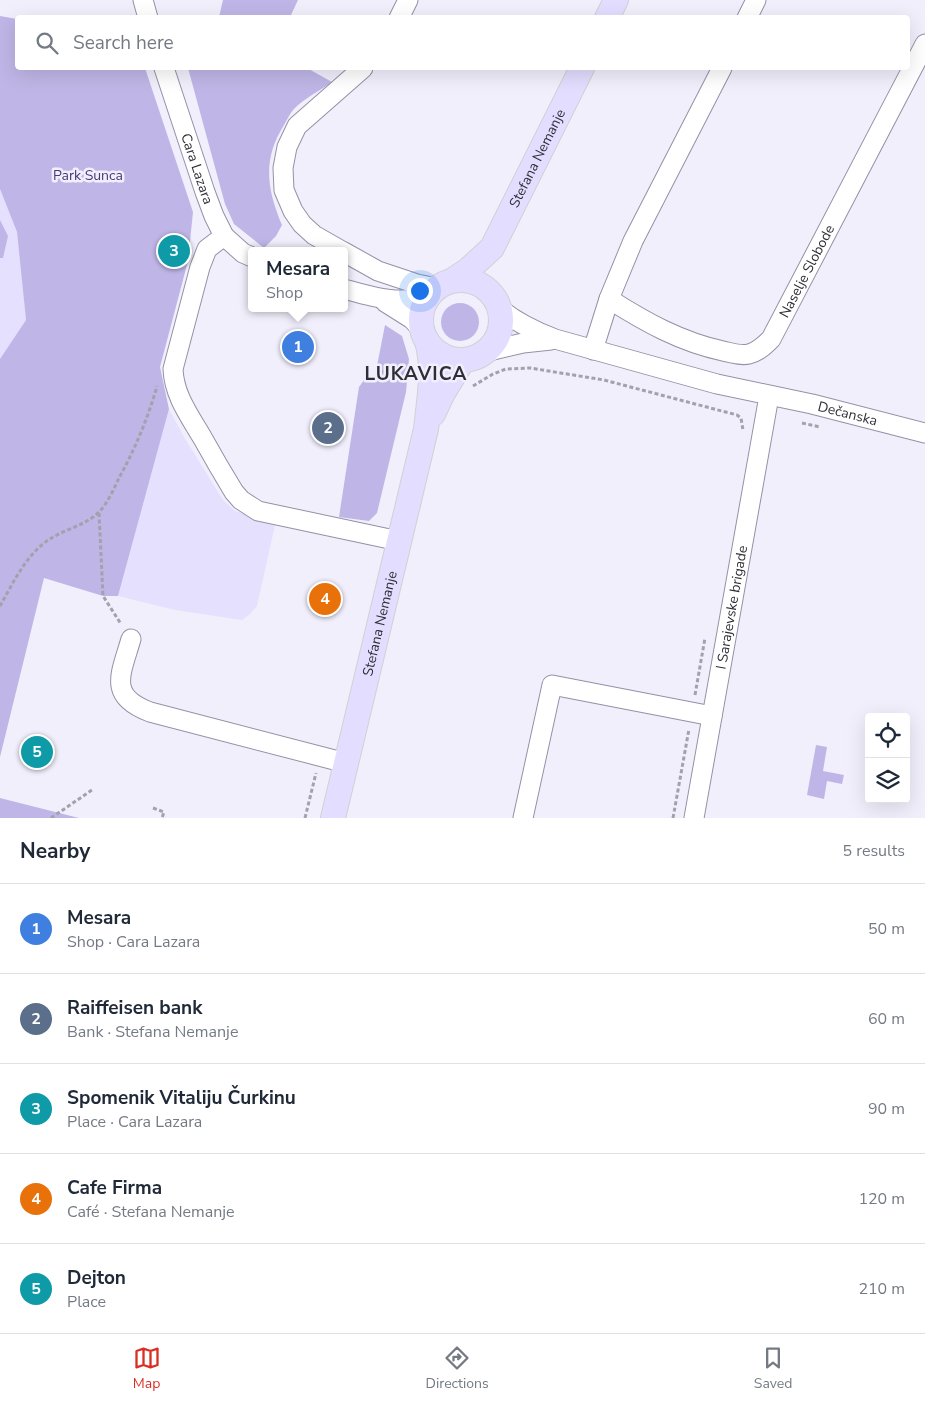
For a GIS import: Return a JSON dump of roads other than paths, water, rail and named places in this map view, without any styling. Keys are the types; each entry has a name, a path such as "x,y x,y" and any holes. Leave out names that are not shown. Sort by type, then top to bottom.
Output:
{"main road":[{"path":"608,15 616,0"},
{"name":"Stefana Nemanje","path":"440,288 468,270 492,248 581,70"},
{"name":"Stefana Nemanje","path":"492,248 491,266 497,303"},
{"path":"465,280 486,288 497,303 502,321 499,332 494,343 475,358 452,359 434,349 425,336 422,312 440,288 465,280"},
{"name":"Stefana Nemanje","path":"333,818 426,429 431,355 425,336"},
{"name":"Stefana Nemanje","path":"426,429 443,393 463,360"}],"street":[{"path":"142,0 147,15"},
{"path":"400,15 408,0"},
{"path":"748,15 756,0"},
{"name":"Naselje Slobode","path":"609,299 672,336 708,348 740,355 758,351 771,339 925,44"},
{"name":"Cara Lazara","path":"165,70 205,192 224,236 248,255"},
{"path":"336,247 314,235 302,224 293,211 284,190 283,168 288,147 297,126 361,70"},
{"path":"594,350 609,299 633,241 721,70"},
{"path":"224,236 207,249 200,267 173,369 174,382 189,416 234,492 241,500 258,511 399,541"},
{"path":"348,254 378,271 417,284 440,288"},
{"path":"348,290 382,300 406,301 418,300 440,288"},
{"path":"382,300 412,319 425,336"},
{"path":"497,303 514,320 530,330 555,340"},
{"path":"485,352 524,343 555,340"},
{"name":"Dečanska","path":"555,340 717,384 812,404 925,433"},
{"name":"I Sarajevske brigade","path":"694,818 769,396"},
{"path":"131,639 121,676 121,690 136,707 346,763"},
{"path":"523,818 552,684 712,716"}],"place":[{"name":"Spomenik Vitaliju Čurkinu","path":"174,251"},
{"name":"Mesara","path":"298,347"},
{"name":"Raiffeisen bank","path":"328,428"},
{"name":"Cafe Firma","path":"325,599"},
{"name":"Dejton","path":"37,752"}],"district":[{"name":"LUKAVICA","path":"416,374"}],"park label":[{"name":"Park Sunca","path":"88,175"}]}
